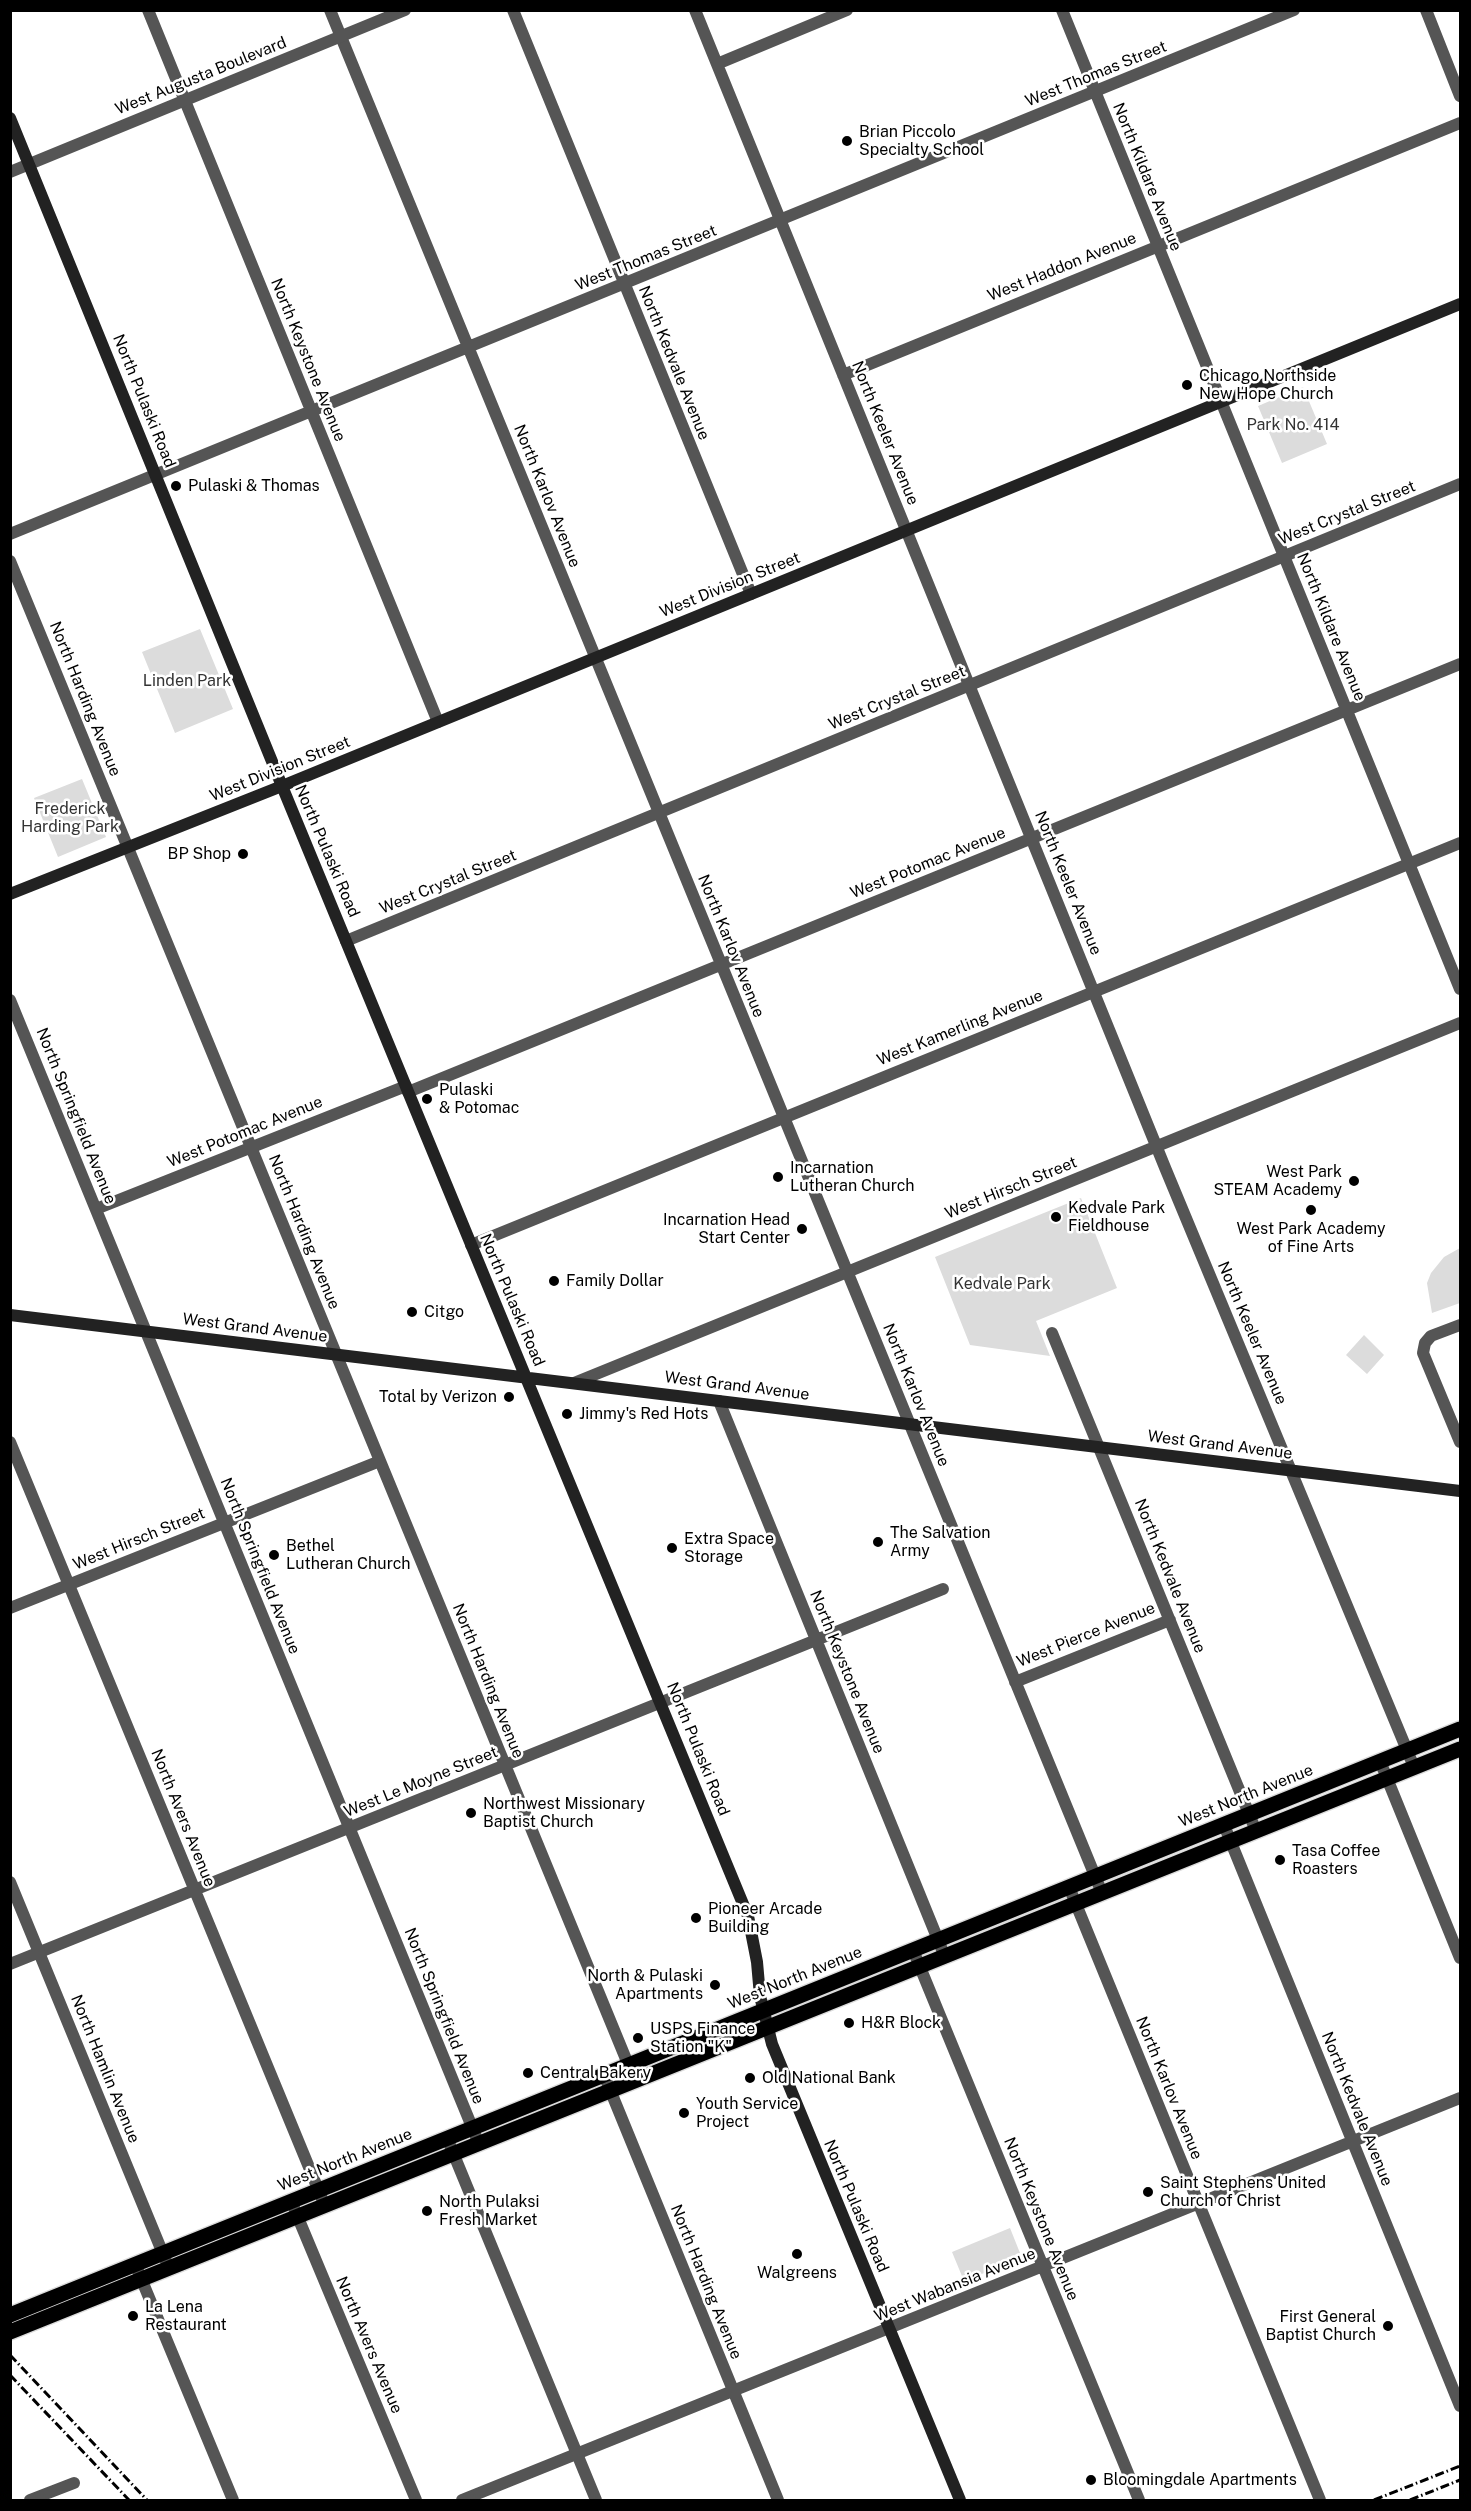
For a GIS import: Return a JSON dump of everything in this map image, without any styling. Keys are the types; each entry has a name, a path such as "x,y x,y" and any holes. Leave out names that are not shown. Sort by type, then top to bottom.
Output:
{"main road":[{"name":"North Pulaski Road","path":"10,118 282,786 748,1916 772,2044 960,2500"},
{"name":"West Division Street","path":"10,894 282,786 1461,304"},
{"name":"West Grand Avenue","path":"10,1315 1461,1491"},
{"name":"West North Avenue","path":"12,2323 135,2265 1461,1729"},
{"name":"West North Avenue","path":"12,2323 142,2280 1461,1749"}],"street":[{"name":"North Keystone Avenue","path":"148,10 438,722"},
{"name":"North Karlov Avenue","path":"330,10 1102,1893"},
{"name":"West Augusta Boulevard","path":"10,172 405,10"},
{"name":"North Kedvale Avenue","path":"513,10 751,594"},
{"name":"North Keeler Avenue","path":"695,10 1414,1767"},
{"path":"717,63 847,10"},
{"name":"North Kildare Avenue","path":"1062,10 1461,989"},
{"name":"West Thomas Street","path":"10,534 1294,10"},
{"path":"1426,10 1461,96"},
{"name":"West Haddon Avenue","path":"843,375 1461,123"},
{"name":"West Crystal Street","path":"346,941 1461,484"},
{"name":"North Harding Avenue","path":"10,561 635,2081"},
{"name":"West Potomac Avenue","path":"96,1209 721,964 1461,664"},
{"name":"West Kamerling Avenue","path":"471,1245 1461,843"},
{"name":"North Springfield Avenue","path":"10,1000 479,2144"},
{"name":"West Hirsch Street","path":"574,1383 1461,1023"},
{"path":"1461,1325 1431,1336 1425,1343 1423,1353 1461,1442"},
{"name":"North Kedvale Avenue","path":"1052,1333 1256,1831"},
{"name":"North Keystone Avenue","path":"719,1401 945,1957"},
{"name":"North Avers Avenue","path":"10,1442 325,2206"},
{"name":"West Hirsch Street","path":"10,1608 380,1461"},
{"name":"West Le Moyne Street","path":"10,1964 943,1589"},
{"name":"West Pierce Avenue","path":"1015,1682 1170,1620"},
{"path":"1380,1761 1461,1958"},
{"name":"North Kedvale Avenue","path":"1224,1825 1461,2406"},
{"name":"North Hamlin Avenue","path":"10,1882 169,2269"},
{"name":"North Karlov Avenue","path":"1069,1887 1320,2500"},
{"name":"North Keystone Avenue","path":"913,1950 1139,2500"},
{"name":"North Harding Avenue","path":"604,2075 778,2500"},
{"name":"West Wabansia Avenue","path":"462,2500 1461,2098"},
{"path":"447,2138 596,2500"},
{"name":"North Avers Avenue","path":"291,2202 416,2500"},
{"path":"135,2265 170,2345 232,2500"},
{"path":"30,2500 74,2483"}],"green space":[{"name":"Park No. 414","path":"1303,387 1327,444 1282,463 1258,406"},
{"name":"Linden Park","path":"200,629 233,709 175,733 142,652"},
{"name":"Frederick Harding Park","path":"82,779 106,837 58,857 34,798"},
{"name":"Kedvale Park","path":"1081,1198 1117,1288 1036,1321 1050,1356 970,1345 935,1257"},
{"path":"1460,1248 1460,1303 1432,1313 1427,1283 1431,1273 1444,1257"},
{"path":"1364,1335 1384,1355 1367,1374 1346,1355"},
{"path":"1010,2228 1022,2258 964,2281 952,2252"}],"railway":[{"path":"10,2355 147,2500"},
{"path":"10,2375 129,2500"},
{"path":"1374,2500 1460,2466"},
{"path":"1410,2500 1460,2480"}],"place":[{"name":"Brian Piccolo Specialty School","path":"847,141"},
{"name":"Chicago Northside New Hope Church","path":"1187,385"},
{"name":"Pulaski & Thomas","path":"176,486"},
{"name":"BP Shop","path":"243,854"},
{"name":"Pulaski & Potomac","path":"427,1099"},
{"name":"Incarnation Lutheran Church","path":"778,1177"},
{"name":"West Park STEAM Academy","path":"1354,1181"},
{"name":"West Park Academy of Fine Arts","path":"1311,1210"},
{"name":"Kedvale Park Fieldhouse","path":"1056,1217"},
{"name":"Incarnation Head Start Center","path":"802,1229"},
{"name":"Family Dollar","path":"554,1281"},
{"name":"Citgo","path":"412,1312"},
{"name":"Total by Verizon","path":"509,1397"},
{"name":"Jimmy's Red Hots","path":"567,1414"},
{"name":"The Salvation Army","path":"878,1542"},
{"name":"Extra Space Storage","path":"672,1548"},
{"name":"Bethel Lutheran Church","path":"274,1555"},
{"name":"Northwest Missionary Baptist Church","path":"471,1813"},
{"name":"Tasa Coffee Roasters","path":"1280,1860"},
{"name":"Pioneer Arcade Building","path":"696,1918"},
{"name":"North & Pulaski Apartments","path":"715,1985"},
{"name":"H&R Block","path":"849,2023"},
{"name":"USPS Finance Station \"K\"","path":"638,2038"},
{"name":"Central Bakery","path":"528,2073"},
{"name":"Old National Bank","path":"750,2078"},
{"name":"Youth Service Project","path":"684,2113"},
{"name":"Saint Stephens United Church of Christ","path":"1148,2192"},
{"name":"North Pulaksi Fresh Market","path":"427,2211"},
{"name":"Walgreens","path":"797,2254"},
{"name":"La Lena Restaurant","path":"133,2316"},
{"name":"First General Baptist Church","path":"1388,2326"},
{"name":"Bloomingdale Apartments","path":"1091,2480"}]}
